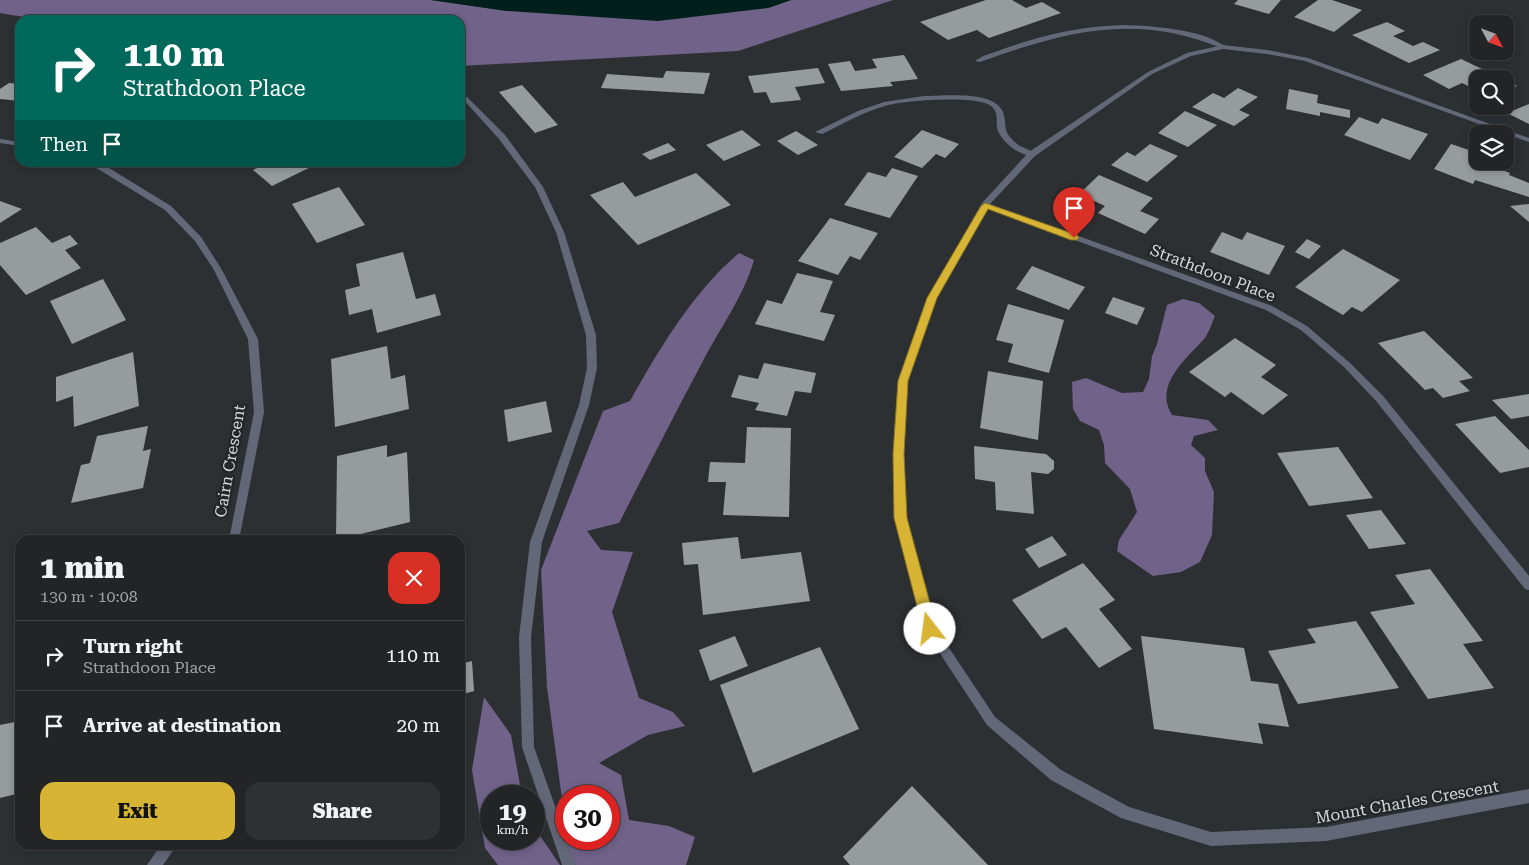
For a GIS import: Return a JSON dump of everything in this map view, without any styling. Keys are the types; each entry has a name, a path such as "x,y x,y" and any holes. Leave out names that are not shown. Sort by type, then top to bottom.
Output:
{"street":[{"path":"978,61 1033,41 1070,32 1095,29 1165,30 1201,38 1223,47"},
{"name":"Mount Charles Crescent","path":"1529,140 1306,59 1267,52 1223,47 1189,54 1150,73 1032,154 985,206 932,298 903,381 898,454 900,518 930,629 991,721 1056,775 1126,813 1211,839 1326,834 1529,796"},
{"path":"465,98 502,137 540,187 560,232 591,335 592,368 584,405 536,542 525,636 528,747 569,865"},
{"path":"819,132 886,103 958,98 981,99 993,104 999,111 1002,120 1001,130 1014,146 1032,154"},
{"path":"0,141 15,143"},
{"name":"Cairn Crescent","path":"101,167 168,208 198,239 218,270 253,339 259,412 235,535"},
{"name":"Strathdoon Place","path":"985,206 1269,308 1304,328 1347,365 1380,399 1529,585"},
{"path":"154,865 166,850"}],"shaded area":[{"path":"0,0 431,0 507,11 768,8 791,0 893,0 738,51 465,66 465,15 15,16 0,13"},
{"path":"431,0 791,0 768,8 658,21 507,11"},
{"path":"739,253 754,260 750,273 731,312 692,381 619,523 587,531 601,550 633,552 612,612 639,698 673,712 685,726 648,735 599,763 621,775 629,820 669,826 695,837 686,865 576,865 569,850 620,850 620,785 560,785 547,687 541,570 603,411 630,401 678,322 722,269"},
{"path":"1183,299 1199,303 1215,316 1205,338 1175,373 1169,383 1167,393 1167,404 1172,415 1208,420 1218,430 1194,436 1191,445 1205,458 1205,471 1214,492 1212,535 1200,562 1181,572 1153,576 1117,551 1119,540 1137,512 1130,489 1105,463 1104,445 1099,430 1080,421 1073,409 1072,382 1086,378 1122,393 1143,392 1149,379 1152,356 1167,305"},
{"path":"484,697 511,735 520,785 480,785 480,818 472,770"},
{"path":"545,843 560,865 498,865 487,850 545,850"}],"building":[{"path":"986,0 1012,0 1026,8 1042,2 1061,13 989,38 977,30 948,40 920,22"},
{"path":"1238,0 1281,0 1269,14 1234,4"},
{"path":"1318,0 1332,0 1362,10 1334,32 1294,17"},
{"path":"1387,22 1405,31 1393,36 1413,46 1423,42 1440,50 1409,63 1352,35"},
{"path":"904,55 918,79 890,82 893,86 841,91 828,64 850,61 855,71 877,68 872,59"},
{"path":"1461,59 1484,70 1469,70 1469,86 1462,83 1449,89 1423,75"},
{"path":"818,68 825,83 795,87 801,100 771,103 766,92 754,93 748,76"},
{"path":"666,71 710,73 704,94 601,88 607,74 663,78"},
{"path":"9,83 15,84 15,100 0,99 0,89"},
{"path":"522,85 558,125 535,133 499,92"},
{"path":"1238,88 1258,97 1239,110 1250,115 1234,126 1192,107 1213,93 1224,98"},
{"path":"1289,89 1318,95 1317,103 1350,110 1350,118 1320,112 1320,116 1286,109"},
{"path":"1529,104 1529,124 1511,115 1514,115 1514,110"},
{"path":"1185,111 1217,125 1188,147 1158,133"},
{"path":"1359,117 1378,124 1382,118 1428,134 1410,160 1344,135"},
{"path":"742,130 761,145 724,161 706,145"},
{"path":"922,130 959,144 945,158 936,154 922,168 894,157"},
{"path":"796,131 818,145 798,155 777,141"},
{"path":"668,143 676,150 650,160 642,154"},
{"path":"1150,144 1178,156 1147,182 1111,165 1127,152 1135,156"},
{"path":"1451,144 1469,150 1469,170 1502,170 1529,183 1529,197 1475,180 1473,184 1434,169"},
{"path":"259,167 311,167 272,186 253,170"},
{"path":"892,168 918,176 890,218 844,205 868,172 886,177"},
{"path":"696,173 731,205 638,245 590,195 623,182 635,197"},
{"path":"1099,175 1153,198 1140,211 1159,219 1145,234 1098,213 1105,206 1079,194"},
{"path":"339,187 365,225 317,243 292,204"},
{"path":"0,201 22,209 0,223"},
{"path":"1529,204 1529,222 1510,206"},
{"path":"830,218 878,233 860,260 850,256 838,275 798,261"},
{"path":"36,227 52,243 70,235 78,244 65,250 81,268 26,295 0,265 0,243"},
{"path":"1222,232 1242,240 1247,232 1285,246 1269,275 1210,252"},
{"path":"1307,239 1321,246 1309,259 1295,252"},
{"path":"1343,249 1400,280 1362,312 1352,307 1343,315 1295,287"},
{"path":"403,252 416,299 435,294 441,315 377,333 372,309 349,315 345,290 360,286 356,264"},
{"path":"1032,266 1085,287 1069,310 1016,289"},
{"path":"797,273 833,281 820,312 835,315 824,341 755,324 767,300 782,304"},
{"path":"103,279 126,320 72,344 50,301"},
{"path":"1113,297 1145,308 1137,325 1105,313"},
{"path":"1008,304 1064,320 1049,373 1008,362 1013,344 996,340"},
{"path":"1424,331 1473,378 1459,381 1470,391 1443,398 1433,388 1425,390 1378,343"},
{"path":"1235,338 1276,365 1261,377 1288,395 1263,415 1231,392 1225,397 1189,372"},
{"path":"387,346 391,379 405,375 409,409 335,427 331,359"},
{"path":"133,352 139,406 74,427 73,396 56,402 56,377"},
{"path":"764,363 816,373 811,393 795,391 787,416 755,410 759,403 731,397 739,375 758,379"},
{"path":"988,371 1043,381 1038,440 980,428"},
{"path":"1529,394 1529,416 1511,419 1492,400"},
{"path":"546,401 552,432 508,442 504,410"},
{"path":"1495,416 1529,450 1529,467 1500,473 1455,424"},
{"path":"148,426 143,451 151,449 143,488 71,503 81,465 90,463 97,436"},
{"path":"747,427 791,428 789,517 723,515 726,482 708,482 710,462 745,463"},
{"path":"387,445 387,457 407,452 410,522 357,535 336,535 337,456"},
{"path":"974,446 1046,454 1054,461 1054,469 1048,474 1031,472 1034,514 996,510 995,482 975,479"},
{"path":"1338,447 1373,498 1309,506 1277,453"},
{"path":"1381,510 1406,544 1369,549 1346,515"},
{"path":"1052,536 1067,555 1039,568 1025,549"},
{"path":"738,537 741,559 801,552 810,601 703,615 698,564 684,565 682,543"},
{"path":"1083,563 1115,600 1099,609 1132,649 1099,668 1066,627 1042,639 1012,600"},
{"path":"1430,569 1483,641 1463,644 1494,688 1428,699 1370,612 1415,604 1395,575"},
{"path":"1356,621 1399,688 1298,704 1268,651 1316,643 1307,629"},
{"path":"735,636 748,666 710,681 699,650"},
{"path":"1141,636 1244,648 1251,681 1278,684 1289,727 1258,723 1263,744 1154,729"},
{"path":"820,647 859,729 753,773 720,685"},
{"path":"472,661 474,691 465,694 465,663"},
{"path":"15,722 15,794 0,798 0,725"},
{"path":"912,786 988,865 850,865 843,857"}],"route":[{"path":"930,629 900,518 898,454 903,381 932,298 985,206 1074,238"}]}
